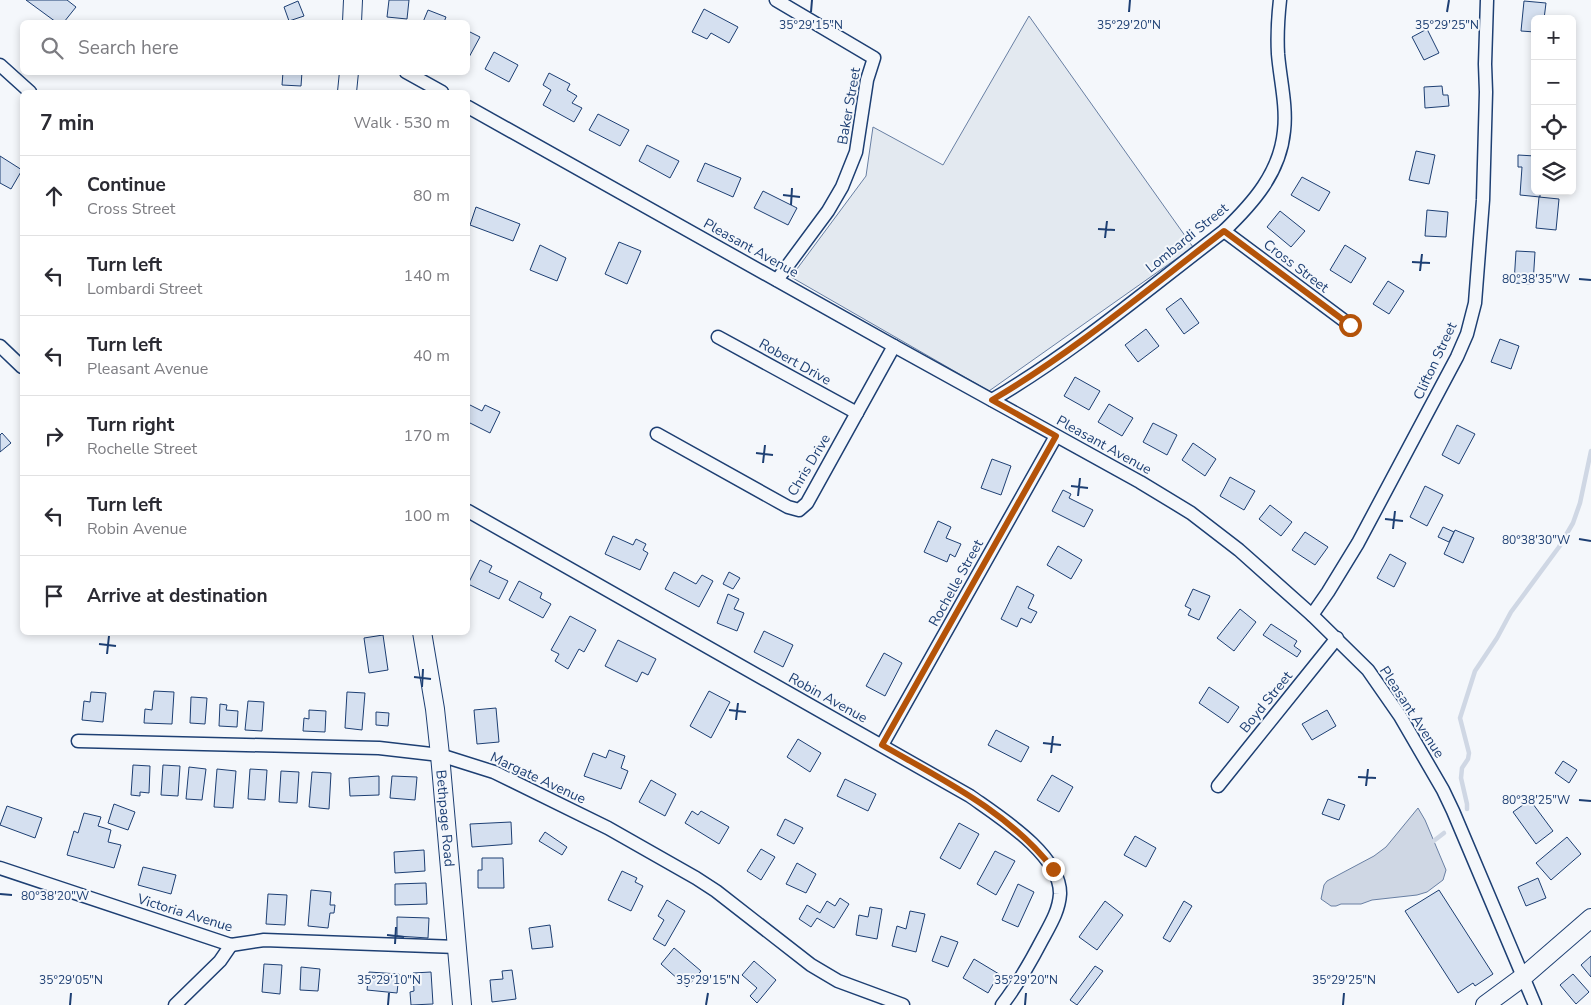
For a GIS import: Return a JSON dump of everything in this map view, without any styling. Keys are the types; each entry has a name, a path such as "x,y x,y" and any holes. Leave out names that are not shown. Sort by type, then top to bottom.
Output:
{"street":[{"path":"352,20 353,0"},
{"name":"Baker Street","path":"776,0 874,58 867,80 856,152 842,187 828,212 777,280"},
{"name":"Lombardi Street","path":"992,400 1023,382 1088,336 1224,231 1263,188 1280,153 1284,131 1285,119 1278,53 1280,0"},
{"name":"Clifton Street","path":"1312,615 1358,543 1457,357 1467,334 1475,303 1483,200 1486,0"},
{"path":"0,65 28,90"},
{"path":"348,90 349,75"},
{"path":"411,75 438,90"},
{"name":"Pleasant Avenue","path":"470,108 1140,482 1191,513 1239,550 1337,638 1368,670 1395,709 1443,790 1535,1005"},
{"name":"Cross Street","path":"1224,231 1350,325"},
{"name":"Robert Drive","path":"718,337 857,413"},
{"path":"0,346 20,365"},
{"name":"Chris Drive","path":"657,434 788,507 799,510 807,502 894,346"},
{"name":"Rochelle Street","path":"882,745 1056,436"},
{"name":"Robin Avenue","path":"470,512 970,796 1006,821 1040,852 1053,869 1058,881 1060,893 1058,907 1020,980 1002,1005"},
{"name":"Bethpage Road","path":"423,635 435,709 440,755 462,1005"},
{"name":"Boyd Street","path":"1218,786 1337,638"},
{"name":"Margate Avenue","path":"78,741 379,748 440,755 494,772 608,828 716,891 811,964 838,981 903,1005"},
{"name":"Victoria Avenue","path":"0,868 231,945 264,940 457,947"},
{"path":"1485,1005 1523,976 1591,918"},
{"path":"175,1005 220,960 231,945"}],"shaded area":[{"path":"1029,16 1193,247 989,391 791,277 866,176 873,127 943,165"},
{"path":"1418,808 1446,870 1443,880 1427,892 1417,895 1372,900 1361,904 1331,906 1321,899 1324,885 1327,881 1374,856 1386,847"}],"building":[{"path":"26,0 67,0 76,7 66,20 53,20"},
{"path":"389,0 409,0 407,19 387,17"},
{"path":"298,1 304,16 289,20 284,7"},
{"path":"1524,1 1546,3 1544,15 1531,15 1531,32 1521,31"},
{"path":"704,9 738,27 729,43 711,33 707,39 692,32"},
{"path":"428,10 446,17 445,20 424,20"},
{"path":"1427,29 1439,53 1424,60 1412,37"},
{"path":"470,32 480,37 470,55"},
{"path":"494,52 518,65 509,82 485,69"},
{"path":"549,73 570,84 567,90 577,96 572,103 582,108 574,122 543,105 551,90 543,85"},
{"path":"283,75 302,75 301,86 282,85"},
{"path":"1442,86 1443,95 1448,95 1449,106 1425,108 1424,87"},
{"path":"598,114 629,130 620,146 589,130"},
{"path":"647,145 679,161 670,178 639,161"},
{"path":"1416,151 1435,155 1429,184 1409,180"},
{"path":"1518,155 1531,156 1531,195 1540,195 1540,197 1520,195 1522,167 1518,167"},
{"path":"0,156 20,169 20,173 11,189 0,183"},
{"path":"705,163 741,178 733,197 697,181"},
{"path":"1302,177 1330,192 1319,211 1291,195"},
{"path":"763,191 797,208 788,225 754,208"},
{"path":"1539,197 1559,199 1556,230 1536,228"},
{"path":"476,207 520,224 513,241 470,225"},
{"path":"1427,210 1448,212 1446,237 1425,236"},
{"path":"1280,211 1305,231 1291,247 1267,227"},
{"path":"619,242 641,251 627,284 605,274"},
{"path":"540,245 566,258 557,281 530,270"},
{"path":"1345,245 1366,258 1351,283 1330,270"},
{"path":"1516,251 1535,252 1533,284 1514,283"},
{"path":"1388,281 1404,291 1389,314 1373,304"},
{"path":"1181,298 1199,323 1184,334 1166,309"},
{"path":"1146,329 1159,346 1138,362 1125,345"},
{"path":"1500,339 1519,346 1511,369 1491,362"},
{"path":"1075,377 1100,391 1089,410 1064,396"},
{"path":"1109,404 1133,418 1122,436 1098,422"},
{"path":"470,405 482,411 485,405 500,412 490,433 470,423"},
{"path":"1153,423 1177,435 1167,455 1143,442"},
{"path":"1457,425 1475,434 1459,464 1442,455"},
{"path":"2,433 11,443 0,452 0,435"},
{"path":"1193,443 1216,459 1205,476 1182,460"},
{"path":"992,459 1011,466 1001,495 981,488"},
{"path":"1230,477 1255,491 1244,510 1220,496"},
{"path":"1425,486 1443,495 1427,526 1410,517"},
{"path":"1063,490 1071,494 1069,498 1093,510 1084,527 1052,511"},
{"path":"1270,505 1292,522 1281,536 1259,519"},
{"path":"938,521 951,527 946,538 961,544 955,557 950,554 947,562 924,552"},
{"path":"1443,527 1454,532 1449,542 1438,537"},
{"path":"1455,530 1474,538 1463,563 1444,554"},
{"path":"1305,532 1328,547 1315,565 1292,550"},
{"path":"613,536 633,545 636,539 646,544 643,550 648,553 640,570 605,554"},
{"path":"1058,546 1082,560 1071,579 1047,565"},
{"path":"1390,554 1406,563 1394,587 1377,578"},
{"path":"480,560 492,566 489,572 508,581 499,599 470,585 470,580"},
{"path":"674,572 696,584 702,575 713,581 699,607 665,589"},
{"path":"729,572 740,578 733,589 723,584"},
{"path":"519,581 542,593 540,598 551,604 543,618 509,600"},
{"path":"1017,586 1034,595 1028,608 1037,612 1031,623 1021,618 1017,627 1001,619"},
{"path":"1193,589 1210,596 1199,620 1188,615 1191,609 1185,606"},
{"path":"728,594 739,599 734,609 744,613 737,631 717,623"},
{"path":"1240,609 1256,622 1234,651 1217,638"},
{"path":"570,616 596,630 584,652 579,649 568,669 555,661 559,654 551,650"},
{"path":"1271,624 1297,641 1294,646 1301,651 1297,657 1263,635"},
{"path":"764,631 793,645 783,667 754,652"},
{"path":"383,635 388,670 369,673 364,638"},
{"path":"618,640 656,659 648,675 642,672 637,682 605,666"},
{"path":"884,653 902,663 885,696 866,686"},
{"path":"1209,687 1239,707 1228,723 1199,703"},
{"path":"154,691 174,692 172,724 144,723 145,709 152,710"},
{"path":"709,691 730,702 711,738 690,726"},
{"path":"91,692 106,693 103,722 82,720 84,701 90,702"},
{"path":"347,692 365,693 362,730 345,728"},
{"path":"191,697 207,698 205,724 190,723"},
{"path":"248,701 264,702 262,731 245,730"},
{"path":"220,704 227,705 226,710 238,711 237,727 219,726"},
{"path":"496,708 499,742 477,744 474,710"},
{"path":"309,710 326,711 325,732 303,731 304,718 309,719"},
{"path":"1327,710 1336,726 1312,740 1302,724"},
{"path":"376,712 389,713 388,726 376,725"},
{"path":"996,730 1029,747 1021,762 988,745"},
{"path":"798,739 821,753 810,772 787,757"},
{"path":"609,750 625,756 621,768 628,771 621,789 584,776 593,753 606,758"},
{"path":"1563,761 1577,770 1569,783 1555,773"},
{"path":"133,765 150,766 149,793 140,792 140,796 131,795"},
{"path":"163,765 180,766 178,796 161,795"},
{"path":"189,767 206,769 202,800 186,799"},
{"path":"217,769 236,771 233,808 214,807"},
{"path":"250,769 267,770 265,800 248,799"},
{"path":"281,771 299,772 297,803 279,802"},
{"path":"312,772 331,773 329,809 309,807"},
{"path":"1052,775 1073,787 1059,812 1037,800"},
{"path":"379,776 379,795 350,796 349,778"},
{"path":"392,776 417,777 415,800 390,798"},
{"path":"845,779 876,794 868,811 837,796"},
{"path":"651,780 676,794 665,816 639,802"},
{"path":"1328,799 1345,805 1339,820 1322,814"},
{"path":"1530,800 1553,831 1536,844 1513,812"},
{"path":"114,804 135,812 128,830 108,823"},
{"path":"7,806 42,818 35,838 0,825"},
{"path":"692,811 698,815 701,811 729,827 719,844 685,823"},
{"path":"84,813 101,817 98,826 111,830 108,842 121,845 114,868 67,855 74,831 78,833"},
{"path":"785,819 803,828 794,844 777,835"},
{"path":"511,822 512,844 472,847 470,824"},
{"path":"959,823 979,834 960,869 940,858"},
{"path":"545,832 567,847 562,855 539,841"},
{"path":"1135,836 1156,848 1146,867 1124,855"},
{"path":"1567,837 1581,854 1551,880 1536,863"},
{"path":"761,849 775,857 761,880 747,871"},
{"path":"424,850 425,871 395,873 394,852"},
{"path":"995,851 1015,861 996,895 977,884"},
{"path":"482,858 503,858 504,888 478,888 478,870 482,870"},
{"path":"797,863 816,874 806,893 786,884"},
{"path":"143,867 176,875 171,894 138,885"},
{"path":"622,871 637,878 635,882 643,886 631,911 608,900"},
{"path":"1538,878 1546,898 1526,906 1518,887"},
{"path":"426,883 427,904 395,905 395,884"},
{"path":"1018,884 1034,892 1018,927 1002,920"},
{"path":"311,890 331,892 330,905 335,905 334,913 330,913 328,928 308,926"},
{"path":"1439,890 1493,974 1475,986 1473,983 1458,993 1405,911"},
{"path":"268,894 287,895 285,925 266,924"},
{"path":"840,898 849,904 834,928 817,918 811,927 799,919 807,905 820,913 827,901 835,906"},
{"path":"667,900 685,911 665,946 653,939 664,920 658,916"},
{"path":"1105,901 1123,915 1097,950 1079,937"},
{"path":"1184,901 1192,906 1170,942 1163,938"},
{"path":"870,907 882,909 877,939 856,935 859,915 868,917"},
{"path":"910,911 925,914 916,952 892,946 897,926 906,929"},
{"path":"397,917 429,918 428,938 397,936"},
{"path":"550,925 553,947 532,949 529,928"},
{"path":"941,936 958,942 948,967 932,961"},
{"path":"674,948 701,971 687,987 661,964"},
{"path":"1591,956 1591,977 1581,965"},
{"path":"974,959 999,974 988,993 963,978"},
{"path":"754,961 776,980 757,1003 750,996 757,988 742,975"},
{"path":"264,964 282,965 280,994 262,992"},
{"path":"1095,966 1103,971 1077,1005 1070,1000"},
{"path":"301,967 320,969 318,991 300,990"},
{"path":"512,970 516,999 492,1002 490,980 503,979 502,971"},
{"path":"369,972 399,974 397,993 367,990"},
{"path":"431,972 433,1004 411,1005 410,992 414,991 413,973"},
{"path":"1573,974 1589,992 1576,1004 1560,985"}],"waterway":[{"path":"1467,809 1461,778 1462,768 1468,759 1469,753 1460,718 1475,671 1497,638 1511,612 1559,547 1573,523 1580,503 1591,451"},
{"path":"1431,843 1444,833"}],"route":[{"path":"1053,869 1040,852 1006,821 970,796 882,745 1056,436 992,400 1023,382 1088,336 1224,231 1350,325"}]}
